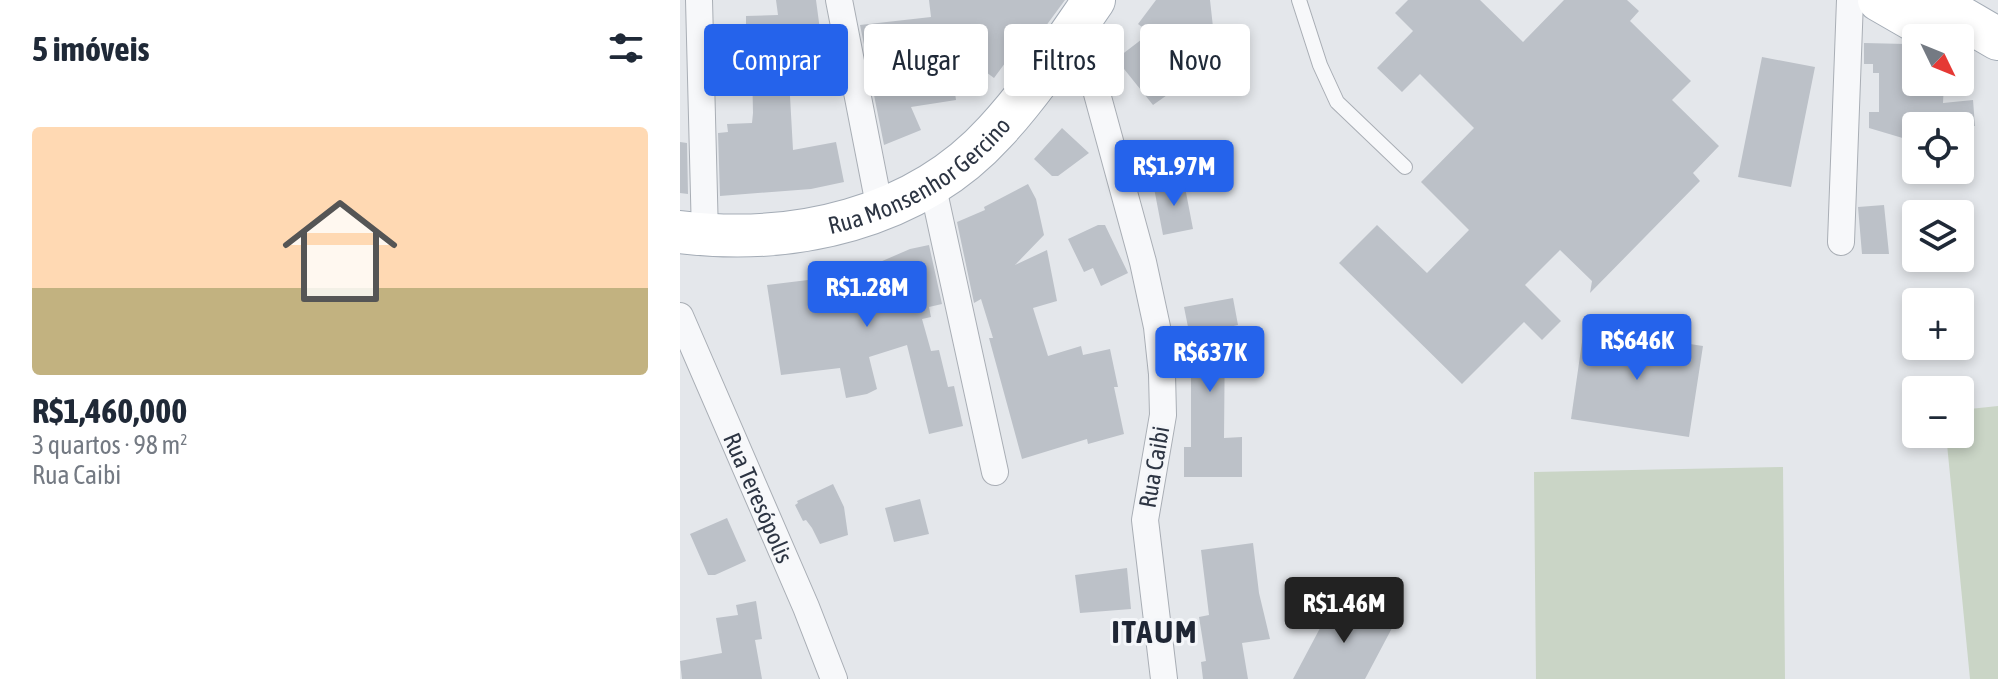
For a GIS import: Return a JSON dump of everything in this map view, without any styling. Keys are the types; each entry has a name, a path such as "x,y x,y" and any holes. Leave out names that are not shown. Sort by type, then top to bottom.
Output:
{"main road":[{"path":"1879,0 1921,24"},
{"path":"1931,0 1998,39"},
{"name":"Rua Monsenhor Gercino","path":"693,234 782,235 820,230 880,210 932,183 966,159 993,134 1086,12"},
{"path":"1974,54 1998,68"}],"street":[{"path":"693,234 699,0"},
{"path":"839,0 880,210"},
{"path":"1841,242 1850,0"},
{"name":"Rua Caibi","path":"1086,12 1157,327 1163,415 1145,520 1164,679"},
{"path":"932,183 995,472"},
{"name":"Rua Teresópolis","path":"680,316 834,679"}],"lane":[{"path":"1299,0 1320,65 1337,102 1405,167"}],"green space":[{"path":"1998,406 1998,679 1970,679 1947,448 1974,448 1974,409"},
{"path":"1783,467 1785,679 1536,679 1534,472"}],"building":[{"path":"776,0 816,0 819,24 746,24 746,16 778,15"},
{"path":"929,0 1065,0 1047,24 1004,24 1004,64 994,78 988,74 988,24 869,24 931,17"},
{"path":"1156,0 1210,0 1213,24 1138,24"},
{"path":"1408,0 1480,0 1523,42 1564,0 1627,0 1639,11 1630,21 1691,81 1672,100 1719,146 1693,173 1700,181 1590,293 1592,281 1560,250 1525,285 1561,321 1542,340 1524,322 1462,384 1339,263 1377,225 1427,273 1469,230 1421,182 1474,128 1420,74 1402,92 1377,68 1413,31 1395,13"},
{"path":"1140,41 1140,89 1124,69 1124,53"},
{"path":"1864,43 1902,44 1902,96 1943,96 1943,103 1973,100 1974,112 1902,112 1902,138 1869,128 1869,112 1879,112 1879,73 1873,73 1873,64 1864,64"},
{"path":"1762,57 1815,67 1791,187 1738,177"},
{"path":"753,96 790,96 793,150 836,142 844,182 811,189 720,196 718,133 728,132 727,124 752,123"},
{"path":"874,96 955,96 956,100 911,107 921,130 884,145"},
{"path":"1146,96 1166,96 1153,105"},
{"path":"1062,128 1089,153 1058,176 1052,176 1034,159"},
{"path":"680,142 687,143 688,194 680,193"},
{"path":"1184,182 1193,229 1163,235 1154,188"},
{"path":"1028,184 1036,199 1044,235 1015,265 1047,250 1057,301 1033,308 1048,356 1081,346 1083,355 1110,349 1124,434 1088,444 1087,439 1022,459 981,299 974,303 957,222 985,210 984,207"},
{"path":"1884,205 1889,254 1862,254 1858,207"},
{"path":"1098,225 1105,225 1128,273 1101,286 1093,268 1084,272 1068,239"},
{"path":"929,245 942,304 929,307 931,317 922,319 931,351 939,350 948,387 954,386 963,426 929,434 907,345 869,357 877,389 867,394 846,398 840,368 781,375 767,285 808,280 808,283 881,269 880,262 910,249"},
{"path":"1233,298 1238,325 1225,328 1224,438 1242,437 1242,477 1184,477 1184,447 1191,447 1191,342 1184,307"},
{"path":"1584,328 1703,346 1689,437 1571,419"},
{"path":"833,484 844,507 848,535 820,544 795,505 797,501"},
{"path":"920,499 929,534 894,542 885,508"},
{"path":"727,518 746,561 715,575 708,575 690,534"},
{"path":"1253,543 1259,593 1270,639 1242,643 1248,679 1203,679 1201,662 1206,661 1199,617 1209,615 1201,550"},
{"path":"1127,568 1131,609 1080,613 1075,575"},
{"path":"1336,598 1392,628 1365,679 1293,679"},
{"path":"756,601 762,639 755,640 762,679 682,679 680,661 722,653 716,618 738,615 736,605"}],"district":[{"name":"ITAUM","path":"1155,631"}]}
